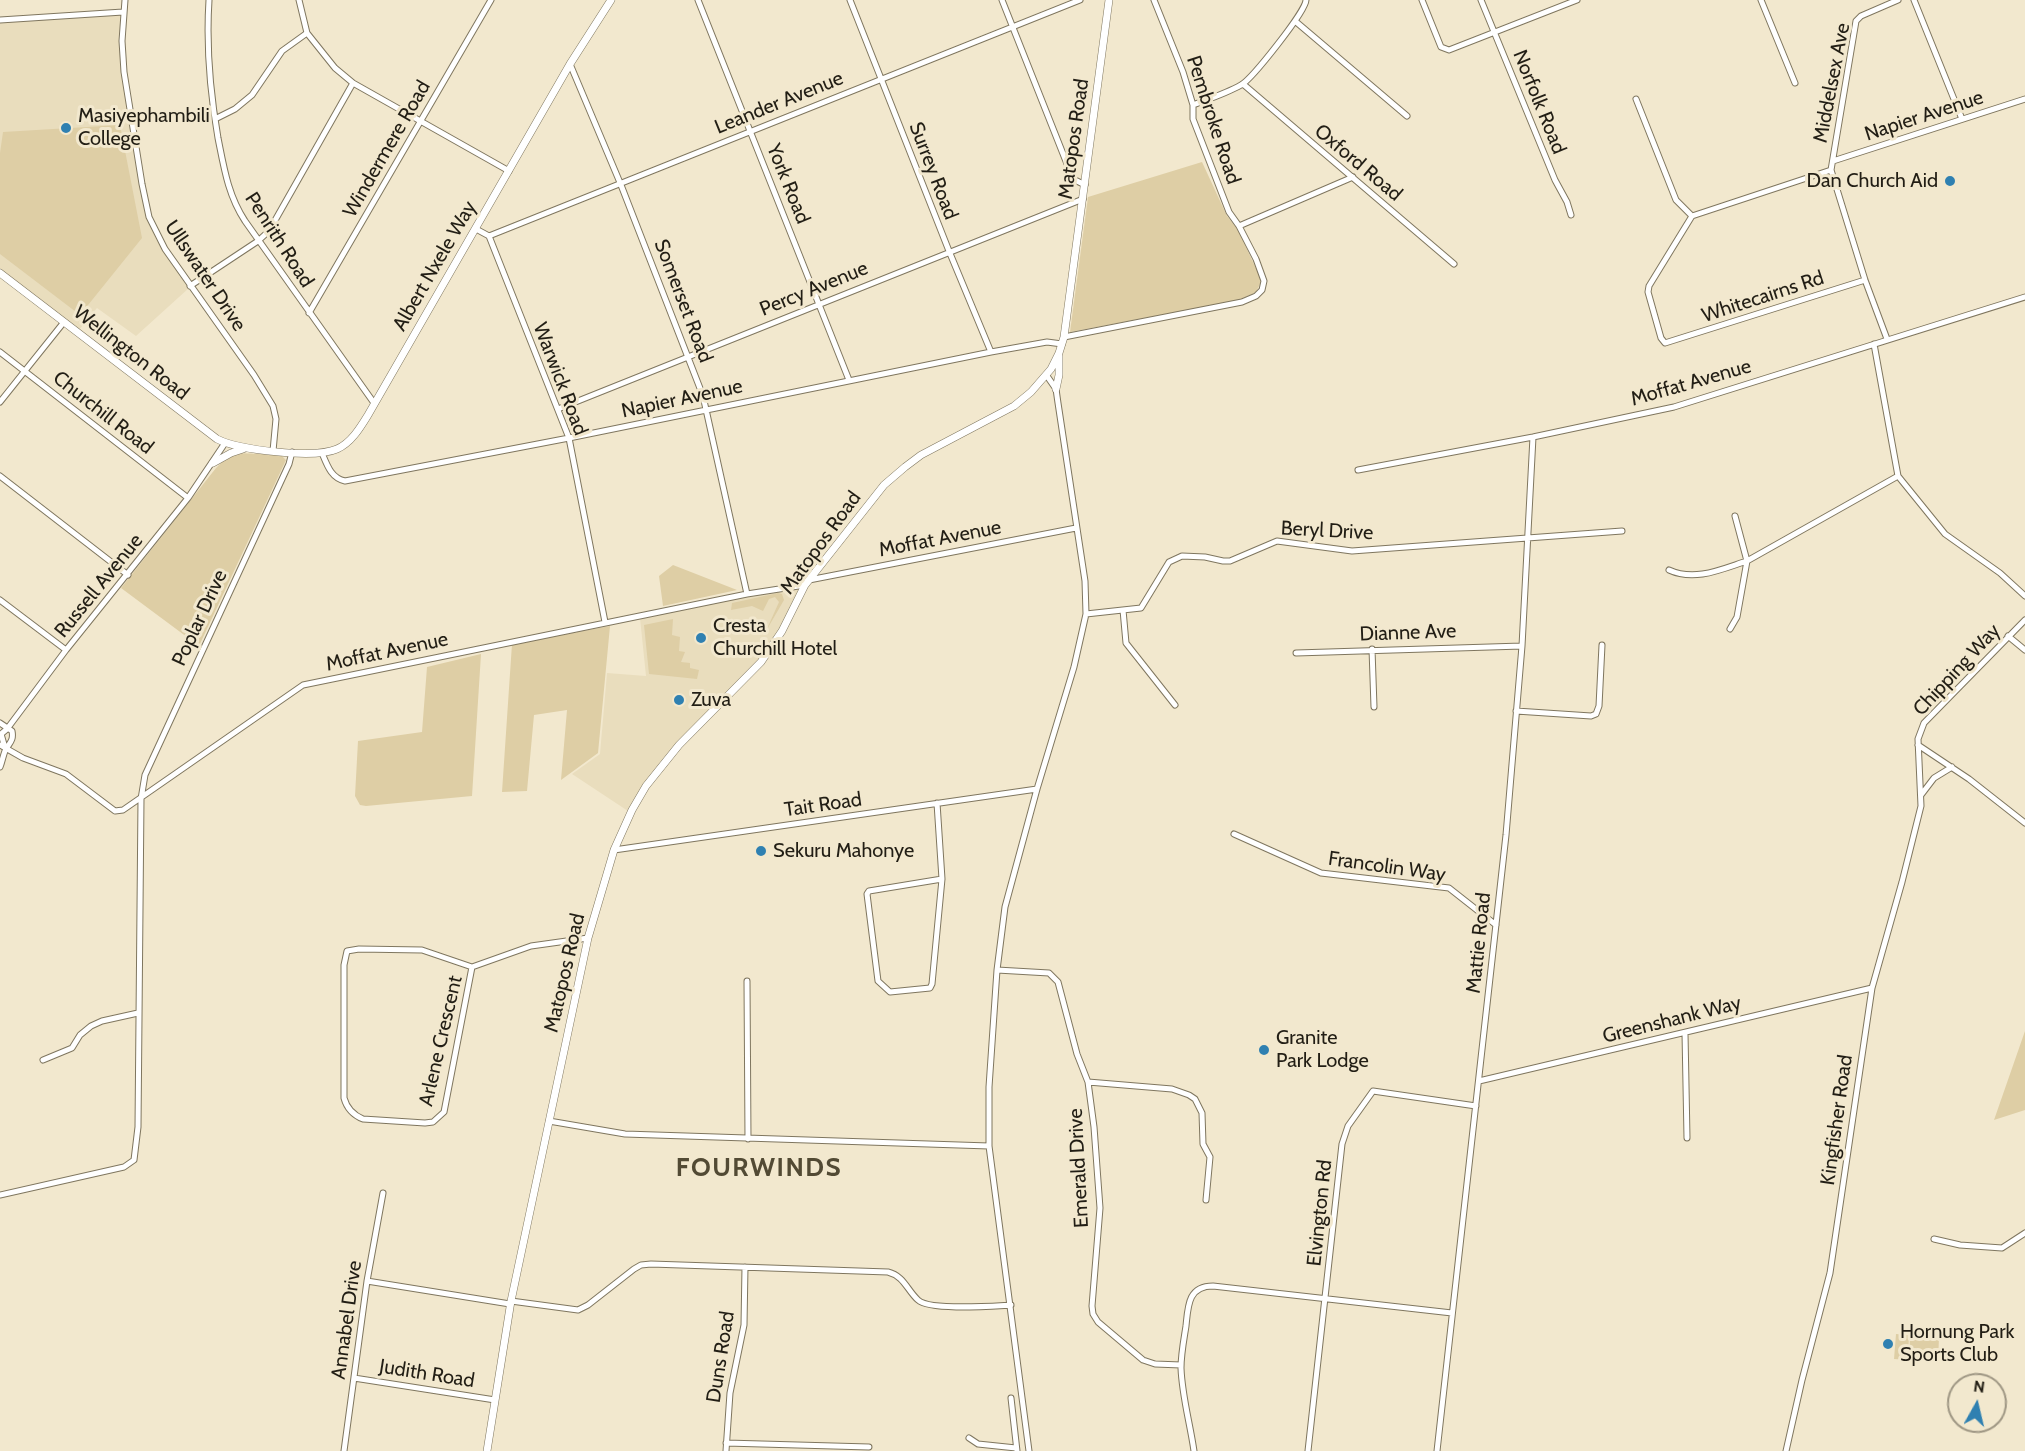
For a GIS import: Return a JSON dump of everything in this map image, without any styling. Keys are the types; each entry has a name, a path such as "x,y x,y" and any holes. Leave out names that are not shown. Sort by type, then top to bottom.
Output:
{"main road":[{"name":"Albert Nxele Way","path":"246,448 322,453 336,450 348,442 368,415 609,0"},
{"name":"Matopos Road","path":"487,1451 511,1302 549,1121 588,938 614,850 628,818 651,780 679,745 761,662 782,631 807,583 884,486 921,455 1014,406 1047,376 1063,340 1109,0"},
{"name":"Wellington Road","path":"0,273 178,411 225,443 246,448"},
{"path":"1056,389 1059,375 1059,353"},
{"path":"213,463 246,448"}],"street":[{"name":"Ullswater Drive","path":"125,0 122,41 125,81 149,217 165,249 254,375 273,406 276,419 273,451"},
{"name":"Penrith Road","path":"209,0 209,69 215,119 232,199 258,241 374,403"},
{"path":"299,0 307,33 335,68 353,83 509,171"},
{"name":"Windermere Road","path":"309,313 491,0"},
{"name":"York Road","path":"698,0 849,380"},
{"name":"Surrey Road","path":"850,0 948,251 991,352"},
{"path":"1002,0 1073,179 1085,185"},
{"name":"Leander Avenue","path":"489,236 1080,0"},
{"name":"Pembroke Road","path":"1063,340 1242,302 1256,296 1262,290 1264,281 1256,259 1229,212 1193,118 1193,105 1183,72 1154,0"},
{"path":"1193,105 1243,84 1295,21 1305,7 1306,0"},
{"path":"1422,0 1441,47 1445,49 1494,33 1577,0"},
{"name":"Norfolk Road","path":"1481,0 1571,215"},
{"path":"1761,0 1795,83"},
{"name":"Middelsex Ave","path":"1833,161 1856,21 1861,16 1898,0"},
{"path":"1914,0 1962,119"},
{"path":"0,21 123,12"},
{"path":"1295,21 1407,116"},
{"path":"215,119 243,104 267,76 282,51 307,33"},
{"name":"Somerset Road","path":"570,64 621,184 703,396 747,594"},
{"path":"190,286 258,241 269,231 353,83"},
{"name":"Oxford Road","path":"1243,84 1454,264"},
{"path":"1636,99 1676,200 1692,216 1831,170"},
{"name":"Napier Avenue","path":"1833,161 2025,99"},
{"path":"1833,161 1831,170 1865,280 1887,339"},
{"path":"1239,226 1353,177"},
{"name":"Percy Avenue","path":"558,409 948,251 1083,199"},
{"name":"Whitecairns Rd","path":"1692,216 1649,286 1648,292 1663,342 1865,280"},
{"path":"476,229 489,236"},
{"name":"Warwick Road","path":"489,236 569,438 605,622"},
{"name":"Moffat Avenue","path":"1358,470 1674,407 2025,297"},
{"path":"0,402 64,322"},
{"name":"Napier Avenue","path":"322,453 331,472 339,480 345,481 991,352 1063,340"},
{"path":"1874,344 1898,476 1944,534 2000,573 2025,596"},
{"name":"Churchill Road","path":"0,352 188,498"},
{"path":"1029,1451 989,1146 989,1087 997,970 1007,897 1074,667 1086,614 1085,581 1056,389 1047,376"},
{"name":"Mattie Road","path":"1437,1451 1496,925 1522,646 1533,436"},
{"name":"Russell Avenue","path":"0,737 66,650 188,498 225,443"},
{"name":"Poplar Drive","path":"0,1195 124,1167 135,1160 138,1127 141,799 147,768 284,475 292,452"},
{"path":"0,476 128,575"},
{"path":"1669,570 1688,576 1699,575 1747,561 1898,476"},
{"path":"1730,629 1737,617 1747,561 1735,516"},
{"name":"Moffat Avenue","path":"6,749 66,774 115,811 123,810 303,685 1076,528"},
{"name":"Beryl Drive","path":"1086,614 1141,608 1145,605 1169,562 1182,556 1205,556 1230,561 1277,541 1352,551 1623,531"},
{"path":"0,600 66,650"},
{"path":"1123,610 1126,643 1175,705"},
{"name":"Chipping Way","path":"1918,745 1924,723 2025,620"},
{"path":"2008,636 2025,650"},
{"path":"1516,711 1591,716 1596,714 1599,706 1602,645"},
{"name":"Dianne Ave","path":"1296,653 1522,646"},
{"path":"1372,649 1374,707"},
{"path":"0,723 12,731 13,737 0,767"},
{"path":"0,737 6,749"},
{"path":"0,745 6,749"},
{"path":"1918,745 1952,767 2025,824"},
{"name":"Kingfisher Road","path":"1786,1451 1802,1380 1829,1281 1872,988 1919,813 1922,795 1918,745"},
{"path":"1922,795 1934,778 1952,767"},
{"name":"Tait Road","path":"614,850 1037,789"},
{"path":"937,803 942,879 932,984 930,988 890,992 878,981 867,894 869,891 942,879"},
{"name":"Francolin Way","path":"1234,834 1321,873 1449,888 1496,925"},
{"path":"472,967 531,946 588,938"},
{"name":"Arlene Crescent","path":"359,949 422,950 472,967 444,1112 433,1122 425,1123 363,1119 349,1110 344,1098 344,965 347,951 359,949"},
{"name":"Emerald Drive","path":"997,970 1049,973 1054,976 1058,982 1077,1054 1088,1082 1100,1208 1092,1314 1098,1322 1143,1360 1155,1364 1181,1365"},
{"path":"747,981 748,1139"},
{"name":"Greenshank Way","path":"1479,1081 1872,988"},
{"path":"43,1060 72,1048 84,1031 91,1026 102,1021 138,1013"},
{"path":"1685,1033 1687,1138"},
{"path":"1088,1082 1172,1089 1195,1099 1202,1113 1203,1144 1210,1157 1206,1200"},
{"name":"Elvington Rd","path":"1308,1451 1326,1299 1335,1194 1342,1144 1348,1126 1373,1090 1476,1106"},
{"path":"549,1121 625,1134 989,1146"},
{"name":"Annabel Drive","path":"344,1451 367,1281 383,1193"},
{"path":"1934,1239 1960,1245 2002,1248 2025,1233"},
{"path":"367,1281 578,1310 641,1265 888,1272 897,1275 917,1299 926,1305 1011,1305"},
{"name":"Duns Road","path":"726,1451 730,1393 744,1325 745,1267"},
{"path":"1194,1451 1181,1365 1189,1302 1198,1289 1213,1286 1452,1313"},
{"name":"Judith Road","path":"354,1378 495,1400"},
{"path":"969,1438 978,1443 1017,1450 1011,1398"},
{"path":"726,1443 868,1448"}],"shaded area":[{"name":"Masiyephambili College","path":"121,14 121,41 147,216 156,239 189,288 136,336 97,308 79,330 0,269 0,21"},
{"path":"120,125 142,238 80,315 0,254 0,153 3,132"},
{"path":"1202,162 1227,216 1238,230 1259,275 1261,282 1256,292 1240,300 1070,332 1088,197"},
{"path":"238,453 281,455 286,460 199,646 121,588 216,468 224,460"},
{"path":"673,565 737,590 663,606 659,576"},
{"path":"802,588 779,631 760,659 676,745 628,811 572,774 600,754 607,673 646,676 640,618 747,596"},
{"path":"782,594 784,600 766,631 779,602 775,597 769,599 763,611 752,606 731,610 732,603"},
{"path":"673,619 672,635 680,637 679,651 685,652 681,662 690,663 690,668 699,670 697,679 649,674 644,625"},
{"path":"610,626 598,753 561,780 567,710 534,715 527,791 502,792 512,644"},
{"path":"481,654 472,796 360,805 355,796 358,741 422,732 427,667"},
{"path":"2025,1031 2025,1110 1994,1120"},
{"path":"1896,1334 1909,1335 1908,1360 1894,1359"},
{"path":"1910,1335 1939,1337 1938,1362 1909,1360"}],"place":[{"name":"Masiyephambili College","path":"66,128"},
{"name":"Dan Church Aid","path":"1950,181"},
{"name":"Cresta Churchill Hotel","path":"701,638"},
{"name":"Zuva","path":"679,700"},
{"name":"Sekuru Mahonye","path":"761,851"},
{"name":"Granite Park Lodge","path":"1264,1050"},
{"name":"Hornung Park Sports Club","path":"1888,1344"}],"district":[{"name":"FOURWINDS","path":"759,1168"}]}
